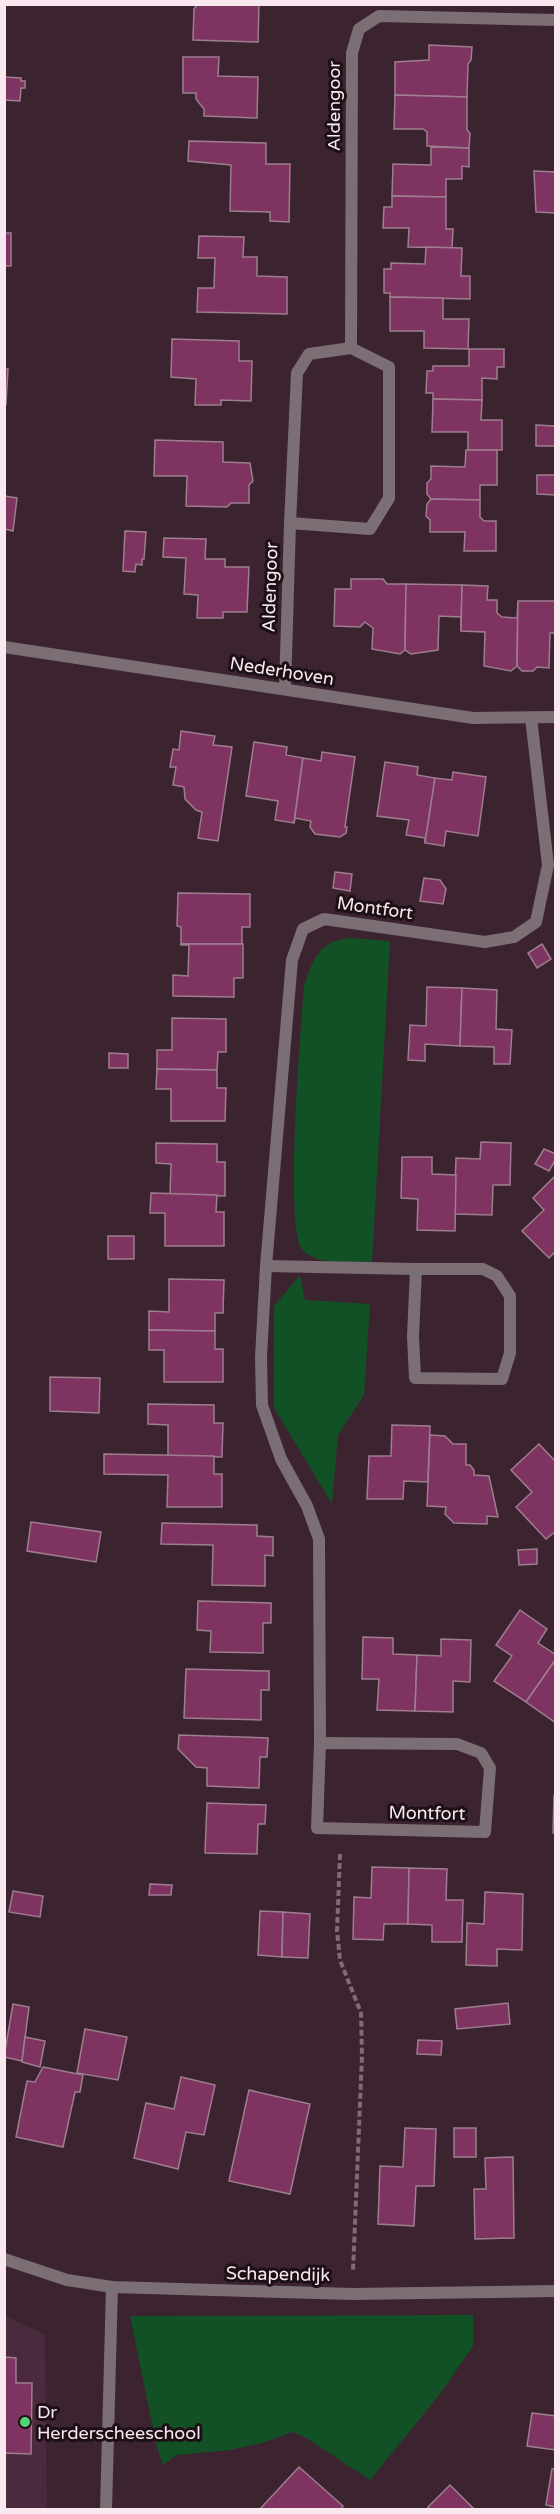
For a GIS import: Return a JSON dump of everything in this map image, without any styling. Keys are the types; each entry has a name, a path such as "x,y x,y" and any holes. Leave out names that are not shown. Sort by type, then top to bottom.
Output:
{"street":[{"name":"Aldengoor","path":"351,348 352,53 360,28 379,16 555,20"},
{"name":"Aldengoor","path":"285,689 290,522 297,373 309,354 351,348 389,367 389,498 370,529 290,522"},
{"name":"Nederhoven","path":"4,647 473,718 555,717"},
{"name":"Montfort","path":"320,1743 457,1744 481,1753 490,1768 485,1832 317,1828 320,1743 320,1539 307,1506 281,1459 262,1405 261,1357 266,1266 292,960 303,929 324,919 485,942 513,937 536,922 548,864 531,718"},
{"path":"266,1266 483,1269 498,1276 510,1296 510,1353 502,1379 415,1378 413,1337 416,1269"},
{"name":"Schapendijk","path":"4,2259 67,2280 112,2287 353,2294 555,2291"},
{"path":"106,2510 112,2287"}],"path":[{"path":"342,1829 337,1931 340,1960 361,2013 362,2056 353,2294"}],"shaded area":[{"name":"Dr Herderscheeschool","path":"4,2315 45,2335 47,2509 5,2509"}],"green space":[{"path":"350,938 390,941 372,1263 325,1261 308,1254 302,1249 297,1233 294,1204 295,1124 304,986 314,960 324,947"},
{"path":"300,1275 305,1300 370,1304 364,1395 338,1435 332,1504 274,1408 274,1306"},
{"path":"473,2315 473,2346 440,2394 370,2480 308,2439 293,2432 262,2443 230,2450 177,2455 163,2465 157,2447 130,2316"}],"building":[{"path":"198,4 259,4 258,42 193,40 194,9"},
{"path":"429,45 472,47 471,60 468,64 467,97 395,95 395,62 429,60"},
{"path":"183,57 219,57 218,76 258,77 257,118 204,116 204,109 196,99 196,93 183,93"},
{"path":"4,77 21,78 21,81 25,81 25,88 21,88 20,101 4,100"},
{"path":"395,95 467,97 469,148 427,146 427,132 423,129 394,129"},
{"path":"189,141 266,143 266,164 290,164 289,222 270,221 270,212 230,211 231,165 188,161"},
{"path":"431,147 469,148 469,167 462,166 462,179 446,179 446,197 392,196 393,164 431,165"},
{"path":"534,171 556,172 556,213 536,212"},
{"path":"392,196 446,197 446,229 453,229 452,248 408,247 409,228 383,228 384,207 392,207"},
{"path":"4,233 11,233 11,266 4,266"},
{"path":"199,236 244,237 243,257 257,257 257,276 287,277 287,314 197,312 198,288 214,288 215,258 198,258"},
{"path":"426,247 462,248 461,276 470,276 470,299 390,297 390,293 384,293 384,269 391,269 391,263 425,264"},
{"path":"390,297 443,298 443,319 469,319 468,349 424,348 424,331 390,331"},
{"path":"172,339 239,341 239,361 252,361 251,401 221,400 221,405 195,405 196,379 171,377"},
{"path":"469,349 504,349 504,367 497,367 497,379 482,378 482,400 433,399 433,393 426,393 427,371 433,371 433,366 469,366"},
{"path":"4,369 8,369 6,404 4,403"},
{"path":"433,399 482,400 481,420 502,420 502,450 468,450 468,432 432,432"},
{"path":"536,425 555,426 556,446 536,446"},
{"path":"155,440 223,442 223,462 250,463 253,481 249,485 249,503 231,503 227,507 186,506 187,476 154,476"},
{"path":"466,450 497,450 497,485 480,485 480,500 431,499 427,494 427,483 431,479 431,466 465,467"},
{"path":"537,475 556,475 556,495 537,494"},
{"path":"4,496 17,498 13,531 4,529"},
{"path":"431,499 480,500 480,517 484,521 496,521 496,551 464,551 465,532 430,532 430,520 426,516 427,504"},
{"path":"125,531 146,532 144,559 142,559 142,565 136,564 135,572 123,571"},
{"path":"164,538 206,539 205,559 225,559 225,567 249,567 247,612 223,612 223,618 197,618 198,595 184,594 186,558 163,557"},
{"path":"351,579 383,579 387,584 406,584 405,650 400,654 372,649 373,628 365,622 360,627 334,626 335,589 351,589"},
{"path":"406,584 462,585 461,631 461,617 439,616 438,650 411,654 405,650"},
{"path":"462,585 488,586 487,600 497,600 497,613 502,617 517,618 518,601 517,666 511,671 484,666 485,632 461,631"},
{"path":"518,601 556,601 556,633 550,633 549,668 537,667 533,671 522,671 517,666"},
{"path":"181,731 215,736 213,745 232,747 218,841 198,838 202,812 196,810 185,799 184,787 173,785 176,767 170,767 173,749 179,750"},
{"path":"254,742 287,747 286,755 303,758 294,823 275,820 278,801 246,796"},
{"path":"322,752 355,757 346,833 340,837 315,834 310,827 311,821 295,818 294,823 303,758 321,761"},
{"path":"385,762 418,767 417,775 435,778 425,843 425,838 406,835 409,820 377,816"},
{"path":"453,772 486,777 478,836 446,831 444,846 425,843 435,778 452,780"},
{"path":"335,872 352,874 350,891 333,888"},
{"path":"424,878 440,880 446,889 443,904 420,901"},
{"path":"178,893 250,894 250,927 242,927 242,944 181,944 181,927 177,926"},
{"path":"181,944 243,944 243,978 234,978 234,997 173,996 173,975 188,976 189,945"},
{"path":"542,944 551,959 537,968 528,953"},
{"path":"427,987 462,988 460,1046 425,1044 425,1061 408,1060 410,1025 426,1026"},
{"path":"462,988 497,990 496,1029 512,1030 510,1064 494,1064 494,1047 460,1046"},
{"path":"172,1018 226,1019 226,1052 218,1052 217,1070 157,1069 157,1050 172,1050"},
{"path":"109,1053 128,1054 128,1068 109,1068"},
{"path":"157,1069 217,1070 217,1088 226,1088 225,1121 171,1121 171,1089 156,1089"},
{"path":"481,1142 511,1143 510,1185 493,1185 492,1215 454,1214 456,1158 480,1159"},
{"path":"156,1143 217,1144 217,1162 225,1162 225,1196 170,1195 171,1164 156,1163"},
{"path":"544,1149 556,1154 556,1159 549,1171 535,1164"},
{"path":"402,1157 432,1157 432,1174 456,1175 455,1231 417,1230 418,1199 401,1198"},
{"path":"556,1175 556,1251 549,1258 522,1231 544,1210 533,1198"},
{"path":"151,1193 217,1195 216,1212 224,1212 224,1246 165,1246 165,1213 150,1213"},
{"path":"108,1236 134,1236 134,1259 108,1259"},
{"path":"169,1279 224,1280 223,1313 215,1313 215,1331 149,1330 149,1311 169,1312"},
{"path":"149,1330 215,1331 215,1349 223,1349 223,1382 164,1382 164,1350 149,1350"},
{"path":"50,1377 100,1378 99,1413 50,1411"},
{"path":"148,1404 214,1405 214,1423 223,1423 222,1457 168,1456 168,1425 148,1424"},
{"path":"392,1425 430,1426 428,1482 404,1481 403,1499 367,1499 369,1456 391,1456"},
{"path":"430,1435 445,1436 453,1444 466,1444 466,1465 470,1465 474,1470 474,1475 489,1476 498,1517 487,1516 487,1524 454,1523 445,1514 446,1507 427,1506"},
{"path":"539,1444 556,1462 556,1531 546,1539 516,1507 532,1492 511,1470"},
{"path":"104,1454 214,1456 214,1474 222,1474 222,1507 167,1507 168,1475 104,1474"},
{"path":"31,1522 101,1532 96,1562 27,1551"},
{"path":"162,1523 257,1525 257,1536 273,1537 273,1556 265,1555 265,1586 212,1585 213,1545 161,1544"},
{"path":"537,1549 537,1564 519,1565 518,1550"},
{"path":"198,1601 271,1603 271,1623 263,1623 263,1653 210,1652 211,1631 197,1630"},
{"path":"520,1610 547,1629 538,1643 556,1655 556,1659 526,1702 494,1681 512,1656 496,1645"},
{"path":"363,1637 393,1638 393,1654 417,1655 415,1711 377,1710 379,1679 362,1679"},
{"path":"441,1639 471,1640 470,1682 453,1681 453,1712 415,1711 417,1655 441,1656"},
{"path":"556,1659 556,1723 526,1702"},
{"path":"186,1669 269,1671 269,1690 261,1690 261,1720 184,1718"},
{"path":"179,1735 268,1738 267,1757 260,1757 259,1788 207,1786 207,1768 196,1767 178,1749"},
{"path":"554,1796 556,1796 556,1833 553,1833"},
{"path":"207,1803 266,1805 265,1824 258,1824 257,1854 205,1853"},
{"path":"372,1867 409,1868 408,1924 384,1924 383,1940 353,1939 354,1897 371,1898"},
{"path":"409,1868 447,1869 446,1900 463,1900 462,1942 432,1942 432,1925 408,1924"},
{"path":"150,1884 172,1885 171,1895 149,1895"},
{"path":"13,1891 43,1896 40,1917 9,1912"},
{"path":"485,1892 523,1894 522,1950 497,1949 497,1966 466,1965 467,1923 484,1924"},
{"path":"260,1911 283,1912 282,1957 258,1955"},
{"path":"283,1912 310,1914 308,1958 282,1957"},
{"path":"508,2003 510,2024 457,2029 455,2009"},
{"path":"13,2004 29,2007 22,2061 4,2057"},
{"path":"85,2029 127,2037 118,2080 77,2073"},
{"path":"25,2037 45,2041 40,2067 22,2062"},
{"path":"418,2040 442,2041 441,2055 417,2054"},
{"path":"43,2067 83,2075 80,2092 75,2092 63,2147 16,2137 27,2081 35,2082"},
{"path":"181,2077 215,2085 204,2135 186,2132 178,2169 134,2158 146,2103 174,2109"},
{"path":"249,2090 310,2104 290,2194 229,2181"},
{"path":"405,2128 436,2129 434,2186 416,2186 414,2226 378,2224 380,2166 403,2167"},
{"path":"454,2128 476,2128 476,2157 454,2157"},
{"path":"513,2157 514,2238 475,2239 474,2189 486,2189 485,2158"},
{"path":"4,2357 16,2358 16,2383 32,2383 31,2454 4,2453"},
{"path":"532,2413 556,2416 556,2450 527,2446"},
{"path":"299,2467 343,2506 340,2510 259,2510"},
{"path":"552,2469 556,2469 556,2507 546,2505"},
{"path":"450,2485 475,2510 431,2510 428,2507"}],"place":[{"name":"Dr Herderscheeschool","path":"25,2422"}]}
